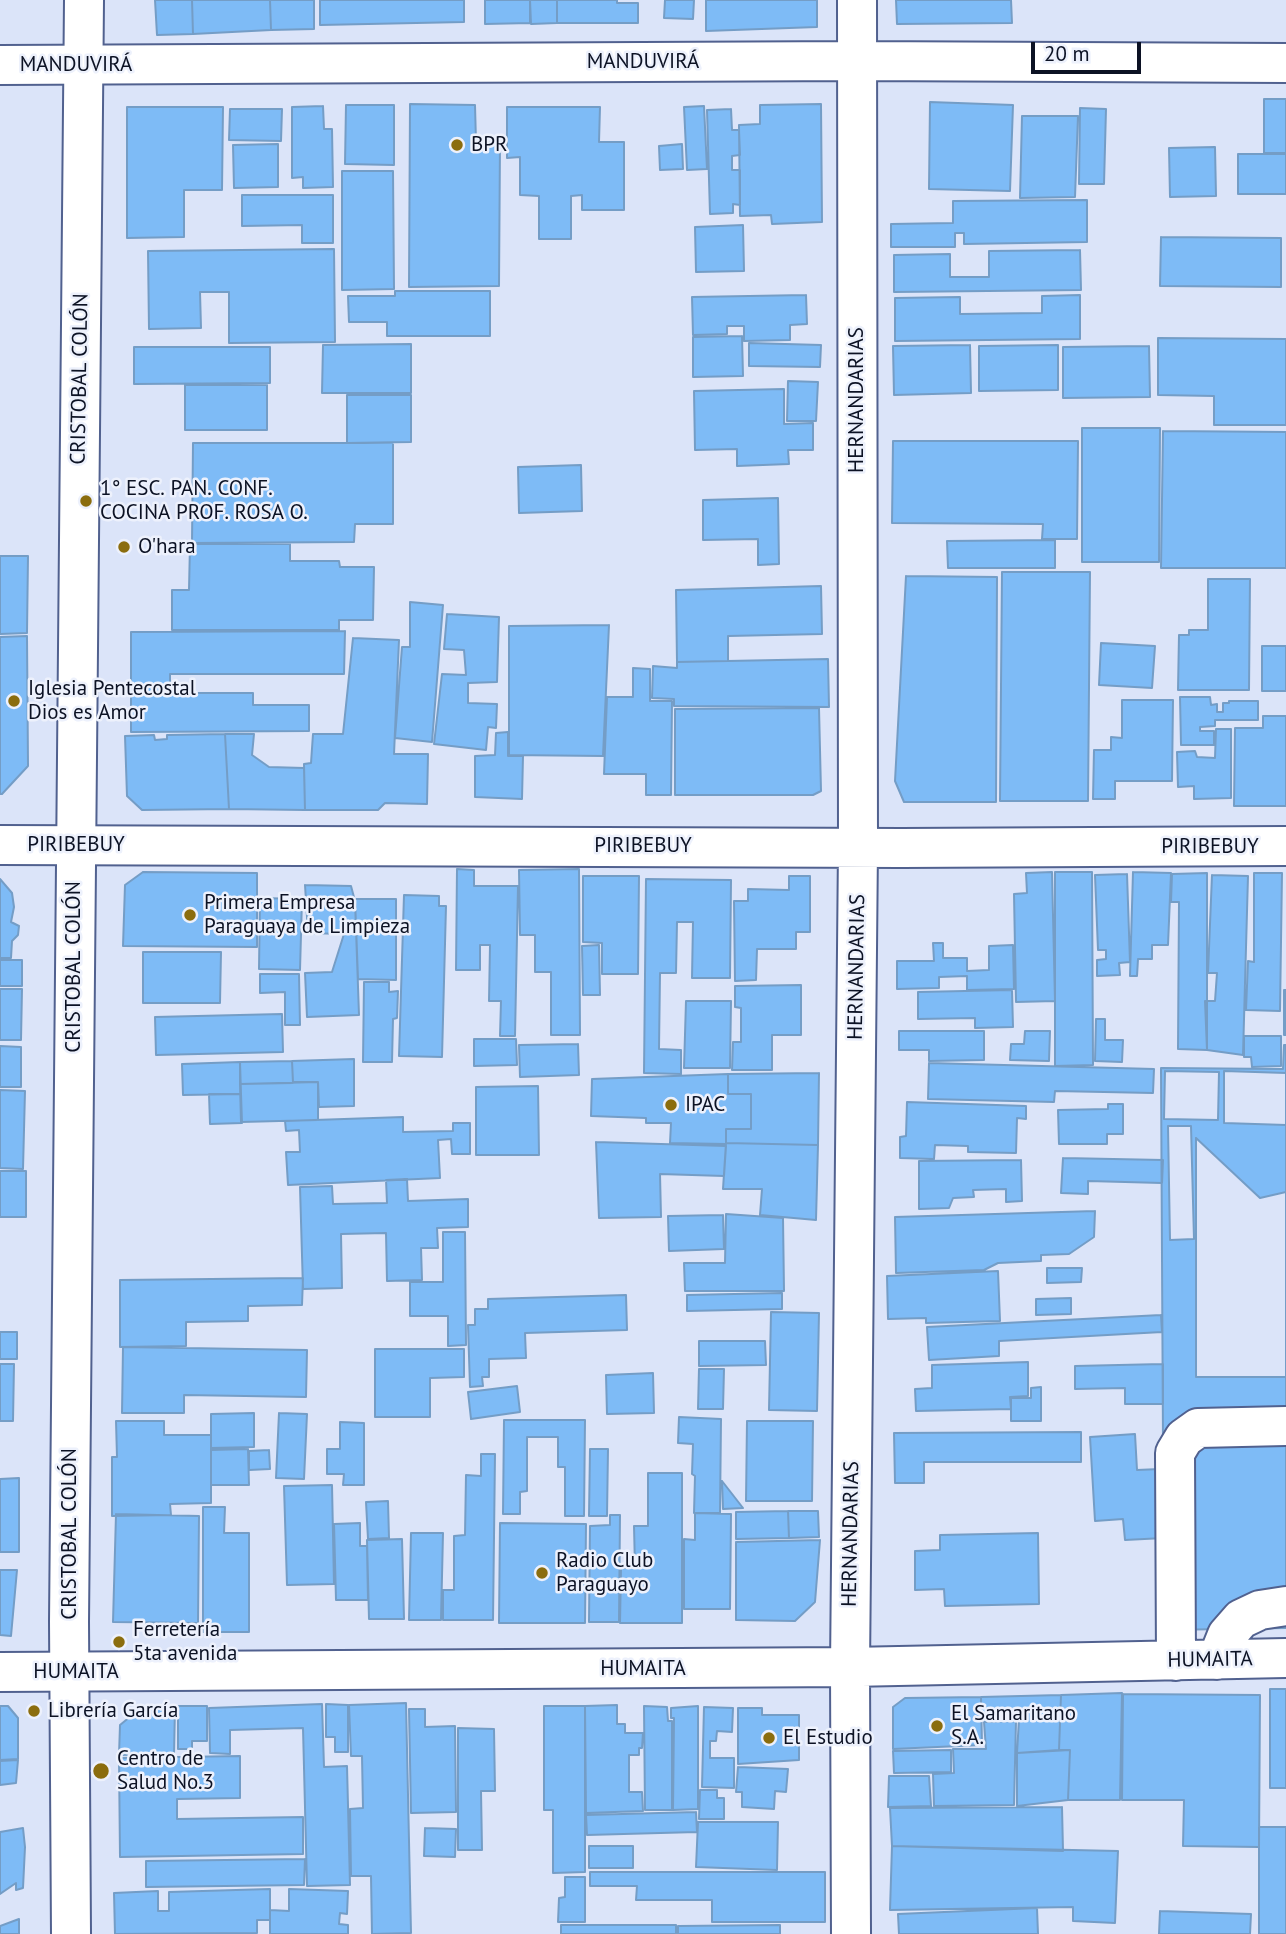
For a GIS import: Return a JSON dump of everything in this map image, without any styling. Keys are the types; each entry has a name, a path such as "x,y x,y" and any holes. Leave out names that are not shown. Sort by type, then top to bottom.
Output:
{"street":[{"name":"CRISTOBAL COLÓN","path":"71,1934 69,1672 84,0"},
{"name":"HERNANDARIAS","path":"851,1934 850,1667 858,847 856,0"},
{"name":"MANDUVIRÁ","path":"0,65 856,61 1286,63"},
{"name":"PIRIBEBUY","path":"0,845 1286,846"},
{"path":"1176,1661 1175,1453 1184,1438 1198,1428 1286,1426"},
{"path":"1217,1660 1227,1635 1241,1619 1260,1610 1286,1606"},
{"name":"HUMAITA","path":"0,1672 850,1667 1286,1658"}],"building":[{"path":"155,0 192,0 193,34 157,35"},
{"path":"192,0 270,0 271,30 193,34"},
{"path":"270,0 314,0 314,29 271,30"},
{"path":"320,0 464,0 464,22 320,25"},
{"path":"485,0 530,0 530,23 485,24"},
{"path":"530,0 557,0 557,23 531,24"},
{"path":"557,0 617,0 617,3 638,3 638,23 557,23"},
{"path":"665,0 694,0 693,19 664,18"},
{"path":"706,0 817,0 817,27 706,31"},
{"path":"896,0 1011,0 1012,23 897,24"},
{"path":"1264,99 1286,99 1286,153 1264,153"},
{"path":"930,102 1013,105 1010,191 929,189"},
{"path":"410,104 475,105 476,142 500,142 499,286 409,287"},
{"path":"821,104 822,222 772,224 771,215 740,216 739,125 760,124 760,105"},
{"path":"346,105 394,105 394,165 345,164"},
{"path":"323,106 324,129 332,129 333,187 303,188 303,177 292,178 292,107"},
{"path":"704,106 707,169 687,170 684,107"},
{"path":"127,107 223,107 222,190 184,190 184,237 127,238"},
{"path":"507,107 600,107 599,142 624,142 624,210 582,210 582,195 571,196 571,239 539,239 539,196 520,195 520,157 507,158"},
{"path":"1080,108 1106,109 1104,184 1079,184"},
{"path":"230,109 282,109 281,141 229,140"},
{"path":"731,109 732,130 739,130 740,155 732,156 732,170 740,170 740,205 733,204 733,213 710,214 707,110"},
{"path":"1022,116 1078,116 1075,197 1020,198"},
{"path":"278,144 278,187 234,188 233,145"},
{"path":"682,144 683,169 660,170 659,146"},
{"path":"1215,147 1216,196 1170,197 1169,148"},
{"path":"1238,154 1286,154 1286,194 1238,194"},
{"path":"342,171 393,171 394,289 342,290"},
{"path":"242,195 333,195 333,243 302,243 302,225 242,226"},
{"path":"1087,200 1087,242 964,244 964,233 955,233 955,247 891,247 891,224 953,223 953,201"},
{"path":"743,225 744,271 696,272 695,227"},
{"path":"1161,237 1281,238 1281,287 1160,286"},
{"path":"334,249 335,342 229,343 229,292 200,292 201,328 149,329 148,251"},
{"path":"1080,250 1081,290 894,292 894,255 950,254 950,277 989,277 989,251"},
{"path":"395,291 490,291 490,336 387,336 387,322 349,322 348,296 395,296"},
{"path":"806,295 807,324 790,325 790,340 744,341 744,326 727,326 727,334 693,335 692,297"},
{"path":"1080,295 1080,339 895,341 895,298 960,297 960,314 1042,313 1042,296"},
{"path":"742,336 743,376 693,377 693,337"},
{"path":"1158,338 1286,339 1286,425 1214,425 1214,396 1158,395"},
{"path":"749,343 821,345 820,367 749,366"},
{"path":"411,344 411,393 322,393 323,345"},
{"path":"970,345 971,393 894,395 893,346"},
{"path":"1058,345 1058,390 979,391 979,346"},
{"path":"1149,346 1150,397 1063,398 1063,347"},
{"path":"134,347 270,347 270,383 134,384"},
{"path":"788,381 818,382 816,421 787,421"},
{"path":"185,385 267,385 267,430 185,430"},
{"path":"784,389 784,424 813,423 813,450 788,450 789,464 737,466 737,449 695,450 694,391"},
{"path":"347,395 411,395 411,442 347,443"},
{"path":"1082,428 1160,428 1159,562 1082,562"},
{"path":"1163,431 1286,432 1286,568 1161,568"},
{"path":"893,441 1078,441 1077,539 1042,539 1043,524 892,523"},
{"path":"193,443 393,443 393,524 355,524 354,542 192,543"},
{"path":"581,465 582,511 519,513 518,467"},
{"path":"778,498 779,564 758,565 758,539 703,540 703,500"},
{"path":"1055,540 1055,568 948,568 947,541"},
{"path":"190,544 290,544 290,561 339,561 340,567 374,567 373,620 339,620 339,630 172,630 172,590 189,590"},
{"path":"0,556 28,556 27,633 0,634"},
{"path":"1002,572 1090,572 1088,801 1000,801"},
{"path":"906,576 997,577 996,802 904,802 895,781"},
{"path":"1208,579 1250,579 1249,690 1178,690 1179,635 1189,635 1189,630 1208,630"},
{"path":"821,586 822,634 728,636 728,661 677,662 676,590"},
{"path":"410,602 443,605 432,742 395,738 402,647 410,647"},
{"path":"447,614 499,617 497,682 468,683 468,703 497,704 496,728 488,727 486,750 434,744 442,674 466,675 464,650 444,649"},
{"path":"609,625 603,756 509,755 509,626"},
{"path":"345,631 344,674 170,674 170,693 253,693 253,705 309,705 309,731 131,732 131,632"},
{"name":"Iglesia Pentecostal Dios es Amor","path":"27,636 28,766 0,794 0,637"},
{"path":"353,638 399,640 394,754 428,754 427,804 385,803 378,810 305,810 304,764 311,763 313,734 343,734"},
{"path":"1101,643 1155,646 1152,688 1099,685"},
{"path":"1262,646 1286,646 1286,691 1262,691"},
{"path":"828,659 829,707 674,706 674,699 652,698 653,666 677,668 677,662"},
{"path":"633,668 650,669 650,701 672,701 671,795 646,795 646,774 604,774 607,697 633,697"},
{"path":"1180,697 1210,697 1211,705 1217,704 1217,712 1223,712 1223,703 1229,701 1258,701 1258,720 1215,720 1215,726 1200,727 1200,731 1214,731 1214,745 1181,745"},
{"path":"1122,700 1173,700 1172,781 1115,781 1115,799 1093,799 1094,750 1111,750 1111,737 1122,738"},
{"path":"819,708 821,791 813,795 675,795 675,709"},
{"path":"1263,716 1286,716 1286,806 1234,806 1235,728 1263,728"},
{"path":"1216,729 1231,729 1231,798 1194,799 1194,786 1178,787 1177,752 1195,751 1197,757 1215,758"},
{"path":"508,732 508,756 523,756 522,799 475,797 475,756 495,755 496,733"},
{"path":"225,734 229,809 142,810 127,796 125,736 154,735 155,740 167,739 167,735"},
{"path":"225,734 254,734 252,755 269,767 304,768 305,810 229,809"},
{"path":"457,869 474,870 474,886 518,886 515,1036 500,1036 501,1001 489,1001 490,945 480,945 480,970 456,970"},
{"path":"579,869 580,1035 551,1035 551,972 535,972 535,935 520,935 519,870"},
{"name":"Primera Empresa Paraguaya de Limpieza","path":"143,872 257,873 257,947 123,946 125,885"},
{"path":"1052,872 1055,1001 1016,1002 1014,894 1027,893 1026,873"},
{"path":"1055,872 1092,872 1093,1065 1055,1066"},
{"path":"1133,872 1171,873 1168,945 1152,945 1152,959 1138,959 1137,976 1130,976"},
{"path":"1207,873 1207,1050 1178,1049 1179,902 1171,902 1172,874"},
{"path":"1254,873 1282,873 1280,1011 1246,1010 1248,961 1254,962"},
{"path":"1127,874 1130,962 1119,963 1120,975 1097,976 1097,960 1106,959 1106,950 1098,950 1095,875"},
{"path":"1212,875 1248,876 1243,1055 1207,1050 1205,1001 1215,1001 1217,973 1208,973"},
{"path":"583,876 639,876 638,974 602,974 602,943 583,942"},
{"path":"789,876 810,876 810,932 796,932 796,949 757,949 756,980 735,981 734,901 748,901 748,889 789,890"},
{"path":"0,879 12,893 14,907 11,922 19,926 18,935 12,941 11,958 0,958"},
{"path":"646,879 731,880 730,978 692,978 693,922 677,922 676,973 660,973 659,1049 681,1050 681,1074 644,1073"},
{"path":"305,885 351,886 355,901 359,1015 307,1017 305,973 332,972 344,934 308,933"},
{"path":"404,895 439,896 439,906 446,906 442,1057 399,1056"},
{"path":"260,898 302,899 300,970 259,969"},
{"path":"355,899 396,899 396,980 358,979"},
{"path":"933,943 943,943 943,958 967,958 967,971 989,970 989,946 1013,945 1014,989 967,990 967,976 939,977 939,988 897,989 897,961 934,961"},
{"path":"599,945 600,995 583,995 582,946"},
{"path":"143,952 221,952 220,1003 143,1003"},
{"path":"0,960 22,960 22,986 0,986"},
{"path":"260,974 299,974 300,1025 285,1025 285,992 260,993"},
{"path":"364,982 389,982 389,992 398,991 397,1018 393,1019 392,1062 363,1062"},
{"path":"801,985 801,1035 772,1035 772,1070 732,1070 733,1042 741,1042 741,1008 735,1007 735,986"},
{"path":"0,989 22,989 21,1040 0,1040"},
{"path":"1012,990 1013,1027 975,1028 975,1018 918,1019 918,992"},
{"path":"1286,990 1286,1035 1284,1035"},
{"path":"686,1001 731,1001 730,1068 684,1068"},
{"path":"282,1014 283,1052 156,1055 155,1017"},
{"path":"1096,1019 1105,1019 1105,1040 1123,1040 1122,1062 1095,1061"},
{"path":"899,1031 984,1031 984,1060 929,1061 929,1050 899,1050"},
{"path":"1025,1031 1050,1031 1049,1061 1010,1060 1011,1044 1024,1044"},
{"path":"1244,1036 1281,1036 1281,1066 1252,1067 1251,1057 1244,1057"},
{"path":"474,1039 516,1039 517,1065 474,1066"},
{"path":"578,1044 579,1075 520,1077 519,1045"},
{"path":"1284,1045 1286,1628 1164,1630 1161,1068 1283,1069"},
{"path":"0,1046 21,1047 21,1087 0,1087"},
{"path":"354,1059 354,1106 319,1107 318,1082 293,1082 292,1061"},
{"path":"292,1061 293,1083 240,1084 240,1062"},
{"path":"240,1062 241,1094 183,1095 182,1064"},
{"path":"929,1063 1154,1069 1153,1093 1055,1091 1054,1102 928,1099"},
{"path":"1165,1071 1219,1072 1218,1120 1164,1119"},
{"path":"1224,1071 1286,1073 1286,1125 1224,1123"},
{"name":"IPAC","path":"819,1073 818,1145 726,1143 726,1129 751,1129 751,1094 728,1094 728,1074"},
{"name":"IPAC","path":"728,1074 728,1094 751,1094 751,1129 726,1129 726,1144 670,1143 671,1123 646,1123 646,1118 591,1116 592,1079"},
{"path":"318,1082 318,1120 241,1122 240,1084"},
{"path":"538,1086 539,1155 476,1155 476,1087"},
{"path":"0,1090 25,1091 23,1169 0,1168"},
{"path":"209,1094 241,1094 242,1123 210,1124"},
{"path":"907,1102 1026,1106 1026,1119 1017,1118 1016,1153 968,1152 968,1146 935,1145 934,1159 900,1158 900,1137 906,1136"},
{"path":"1108,1104 1123,1104 1123,1134 1107,1134 1107,1144 1059,1144 1058,1110 1108,1109"},
{"path":"403,1117 403,1132 453,1131 453,1123 470,1123 470,1154 452,1154 451,1139 438,1140 440,1178 288,1185 286,1152 300,1152 299,1130 286,1131 285,1121"},
{"path":"1168,1126 1191,1126 1194,1239 1170,1240"},
{"path":"1196,1138 1260,1198 1286,1192 1286,1377 1196,1377"},
{"name":"IPAC","path":"596,1142 726,1146 724,1176 660,1174 661,1217 599,1218"},
{"name":"IPAC","path":"726,1143 818,1145 816,1220 760,1215 762,1189 723,1189"},
{"path":"1063,1158 1163,1160 1162,1183 1088,1181 1088,1194 1061,1193"},
{"path":"1021,1160 1022,1201 1006,1202 1006,1189 973,1190 974,1197 953,1198 949,1208 919,1209 919,1161"},
{"path":"0,1171 26,1171 26,1217 0,1217"},
{"path":"407,1179 408,1201 468,1199 468,1227 437,1228 438,1248 421,1248 422,1280 387,1281 386,1233 341,1234 342,1288 303,1289 300,1187 332,1186 333,1204 387,1203 386,1180"},
{"path":"1095,1211 1094,1237 1069,1254 1041,1255 1041,1261 998,1263 984,1270 896,1273 895,1217"},
{"path":"726,1214 783,1218 784,1291 685,1291 684,1263 725,1263"},
{"path":"723,1215 724,1249 669,1251 668,1216"},
{"path":"443,1232 465,1232 466,1345 448,1346 448,1316 410,1316 410,1282 443,1282"},
{"path":"1047,1268 1082,1268 1081,1282 1047,1283"},
{"path":"998,1271 1000,1321 926,1323 926,1318 888,1319 887,1276"},
{"path":"303,1278 302,1305 248,1306 248,1321 186,1322 186,1346 120,1347 120,1280"},
{"path":"782,1293 782,1309 687,1311 687,1295"},
{"path":"626,1295 627,1330 525,1333 526,1358 489,1359 489,1377 482,1377 483,1386 470,1387 468,1325 475,1325 475,1309 488,1309 488,1299"},
{"path":"1071,1298 1071,1314 1036,1315 1036,1299"},
{"path":"771,1312 819,1313 817,1411 769,1410"},
{"path":"1161,1315 1162,1332 999,1341 999,1356 929,1360 927,1327"},
{"path":"0,1332 17,1332 17,1359 0,1359"},
{"path":"699,1341 765,1341 766,1365 699,1366"},
{"path":"123,1347 307,1350 306,1397 184,1395 184,1413 122,1413"},
{"path":"375,1349 464,1349 464,1377 430,1378 430,1417 375,1417"},
{"path":"1028,1362 1028,1396 1010,1397 1011,1409 916,1411 915,1389 932,1388 932,1365"},
{"path":"0,1364 14,1364 13,1421 0,1421"},
{"path":"1163,1364 1163,1404 1125,1404 1125,1388 1075,1389 1075,1366"},
{"path":"699,1369 724,1369 723,1409 698,1409"},
{"path":"653,1373 654,1413 607,1414 606,1375"},
{"path":"517,1386 520,1412 471,1419 468,1392"},
{"path":"1041,1387 1041,1421 1011,1421 1011,1398 1031,1398 1031,1388"},
{"path":"254,1413 254,1447 211,1448 211,1414"},
{"path":"279,1413 307,1414 304,1479 276,1478"},
{"path":"679,1417 721,1419 720,1513 694,1513 693,1444 678,1443"},
{"path":"504,1420 585,1420 584,1516 565,1516 565,1467 558,1467 558,1437 527,1437 527,1491 520,1492 520,1514 503,1514"},
{"path":"116,1421 164,1421 164,1435 211,1435 211,1503 170,1504 171,1515 112,1516 112,1457 117,1457"},
{"path":"747,1421 813,1421 812,1501 746,1501"},
{"path":"340,1422 364,1423 364,1485 343,1485 344,1474 327,1474 327,1449 340,1449"},
{"path":"1081,1432 1081,1462 924,1462 924,1483 895,1483 894,1433"},
{"path":"1135,1434 1137,1470 1160,1469 1164,1538 1125,1540 1123,1519 1095,1521 1090,1437"},
{"path":"248,1449 249,1485 211,1485 211,1450"},
{"path":"590,1449 608,1449 607,1516 589,1516"},
{"path":"269,1450 270,1469 249,1470 249,1451"},
{"path":"481,1454 495,1454 493,1620 443,1620 443,1590 454,1590 454,1536 465,1535 466,1475 481,1476"},
{"path":"648,1473 682,1473 682,1623 620,1623 621,1568 635,1568 634,1526 648,1526"},
{"path":"19,1478 19,1552 0,1552 0,1479"},
{"path":"722,1481 743,1508 723,1509"},
{"path":"332,1485 334,1584 287,1585 284,1486"},
{"path":"388,1501 389,1538 368,1539 366,1502"},
{"path":"203,1507 225,1507 224,1533 249,1533 249,1632 203,1632"},
{"path":"788,1511 818,1511 819,1537 789,1538"},
{"path":"788,1511 789,1538 736,1539 736,1512"},
{"path":"695,1513 731,1514 730,1609 684,1609 684,1539 695,1540"},
{"path":"116,1514 199,1516 198,1623 113,1622"},
{"path":"610,1515 620,1515 619,1622 589,1622 590,1526 610,1525"},
{"path":"360,1523 360,1546 367,1546 368,1600 336,1600 334,1524"},
{"name":"Radio Club Paraguayo","path":"500,1523 586,1524 585,1623 499,1623"},
{"path":"411,1533 443,1533 441,1620 409,1620"},
{"path":"1038,1533 1039,1604 945,1606 944,1589 915,1590 915,1551 940,1550 940,1535"},
{"path":"402,1539 404,1619 369,1619 367,1540"},
{"path":"820,1540 815,1602 795,1621 736,1620 736,1542"},
{"path":"0,1570 17,1570 11,1636 0,1635"},
{"path":"1270,1689 1286,1689 1286,1788 1270,1788"},
{"path":"1122,1693 1120,1800 1068,1800 1070,1750 1059,1750 1061,1695"},
{"path":"1123,1694 1260,1695 1259,1847 1183,1846 1184,1800 1122,1800"},
{"path":"1061,1695 1059,1750 1017,1753 1019,1719 981,1720 981,1697"},
{"name":"El Samaritano S.A.","path":"981,1697 982,1745 893,1749 893,1707 905,1698"},
{"path":"406,1703 411,1933 372,1934 371,1876 351,1876 350,1809 363,1808 362,1756 351,1756 349,1705"},
{"path":"322,1704 324,1767 347,1766 350,1885 307,1886 303,1728 230,1730 230,1754 210,1753 209,1708"},
{"path":"326,1704 348,1705 348,1752 335,1752 335,1737 326,1737"},
{"path":"617,1705 617,1724 625,1724 625,1733 643,1733 639,1755 629,1755 629,1792 642,1792 643,1811 586,1813 585,1706"},
{"path":"0,1706 8,1706 18,1718 18,1759 0,1760"},
{"path":"178,1706 207,1706 207,1741 192,1741 192,1749 178,1749"},
{"path":"544,1706 585,1706 585,1872 553,1873 553,1810 544,1810"},
{"path":"644,1706 667,1707 668,1721 672,1721 672,1810 645,1810"},
{"path":"698,1706 698,1809 673,1810 674,1718 671,1718 671,1708"},
{"path":"142,1707 175,1707 174,1754 119,1755 120,1725"},
{"path":"704,1707 733,1708 732,1732 717,1731 716,1741 710,1741 710,1758 734,1758 734,1788 702,1787"},
{"name":"El Estudio","path":"738,1708 762,1708 762,1715 799,1715 799,1760 738,1764"},
{"path":"409,1709 425,1709 425,1727 455,1726 456,1812 411,1813"},
{"path":"1016,1721 1014,1805 934,1806 933,1774 954,1773 953,1749 986,1749 984,1722"},
{"path":"458,1728 494,1729 495,1791 481,1791 482,1850 458,1850"},
{"path":"951,1750 951,1772 894,1773 893,1751"},
{"path":"1070,1750 1068,1800 1017,1806 1017,1753"},
{"path":"240,1756 240,1798 177,1799 177,1819 303,1817 303,1854 120,1857 119,1758"},
{"path":"18,1760 16,1783 0,1785 0,1761"},
{"path":"738,1767 788,1769 786,1792 775,1791 774,1809 742,1807 742,1792 736,1792"},
{"path":"889,1776 929,1776 931,1806 888,1807"},
{"path":"700,1790 717,1790 717,1798 724,1798 724,1819 699,1819"},
{"path":"1062,1807 1063,1851 892,1846 890,1808"},
{"path":"696,1812 697,1832 587,1835 586,1815"},
{"path":"698,1822 778,1822 777,1870 696,1867"},
{"path":"1259,1827 1286,1827 1286,1934 1259,1934"},
{"path":"23,1828 23,1888 16,1890 16,1883 0,1894 0,1832"},
{"path":"425,1828 456,1829 455,1857 424,1856"},
{"path":"589,1846 633,1846 633,1868 589,1868"},
{"path":"892,1846 1118,1851 1115,1923 1073,1921 1073,1907 890,1910"},
{"path":"305,1859 304,1885 146,1887 146,1861"},
{"path":"590,1872 825,1872 825,1922 712,1922 712,1900 636,1900 637,1886 590,1886"},
{"path":"565,1877 585,1877 585,1922 558,1922 559,1898 565,1897"},
{"path":"270,1889 270,1920 257,1920 257,1933 115,1934 114,1893 158,1891 158,1911 169,1911 169,1892"},
{"path":"289,1889 348,1891 347,1914 340,1913 339,1924 348,1925 348,1934 270,1934 270,1910 289,1911"},
{"path":"1037,1908 1038,1934 899,1934 898,1914"},
{"path":"1160,1911 1251,1914 1250,1934 1159,1934"},
{"path":"19,1919 19,1934 0,1934 0,1926"},
{"path":"561,1925 676,1925 676,1934 561,1934"},
{"path":"780,1925 780,1934 678,1934 678,1926"}],"place":[{"name":"BPR","path":"457,145"},
{"name":"1° ESC. PAN. CONF. COCINA PROF. ROSA O.","path":"86,501"},
{"name":"O'hara","path":"124,547"},
{"name":"Iglesia Pentecostal Dios es Amor","path":"14,701"},
{"name":"Primera Empresa Paraguaya de Limpieza","path":"190,915"},
{"name":"IPAC","path":"671,1105"},
{"name":"Radio Club Paraguayo","path":"542,1573"},
{"name":"Ferretería 5ta avenida","path":"119,1642"},
{"name":"Librería García","path":"34,1711"},
{"name":"El Samaritano S.A.","path":"937,1726"},
{"name":"El Estudio","path":"769,1738"},
{"name":"Centro de Salud No.3","path":"101,1771"}]}
